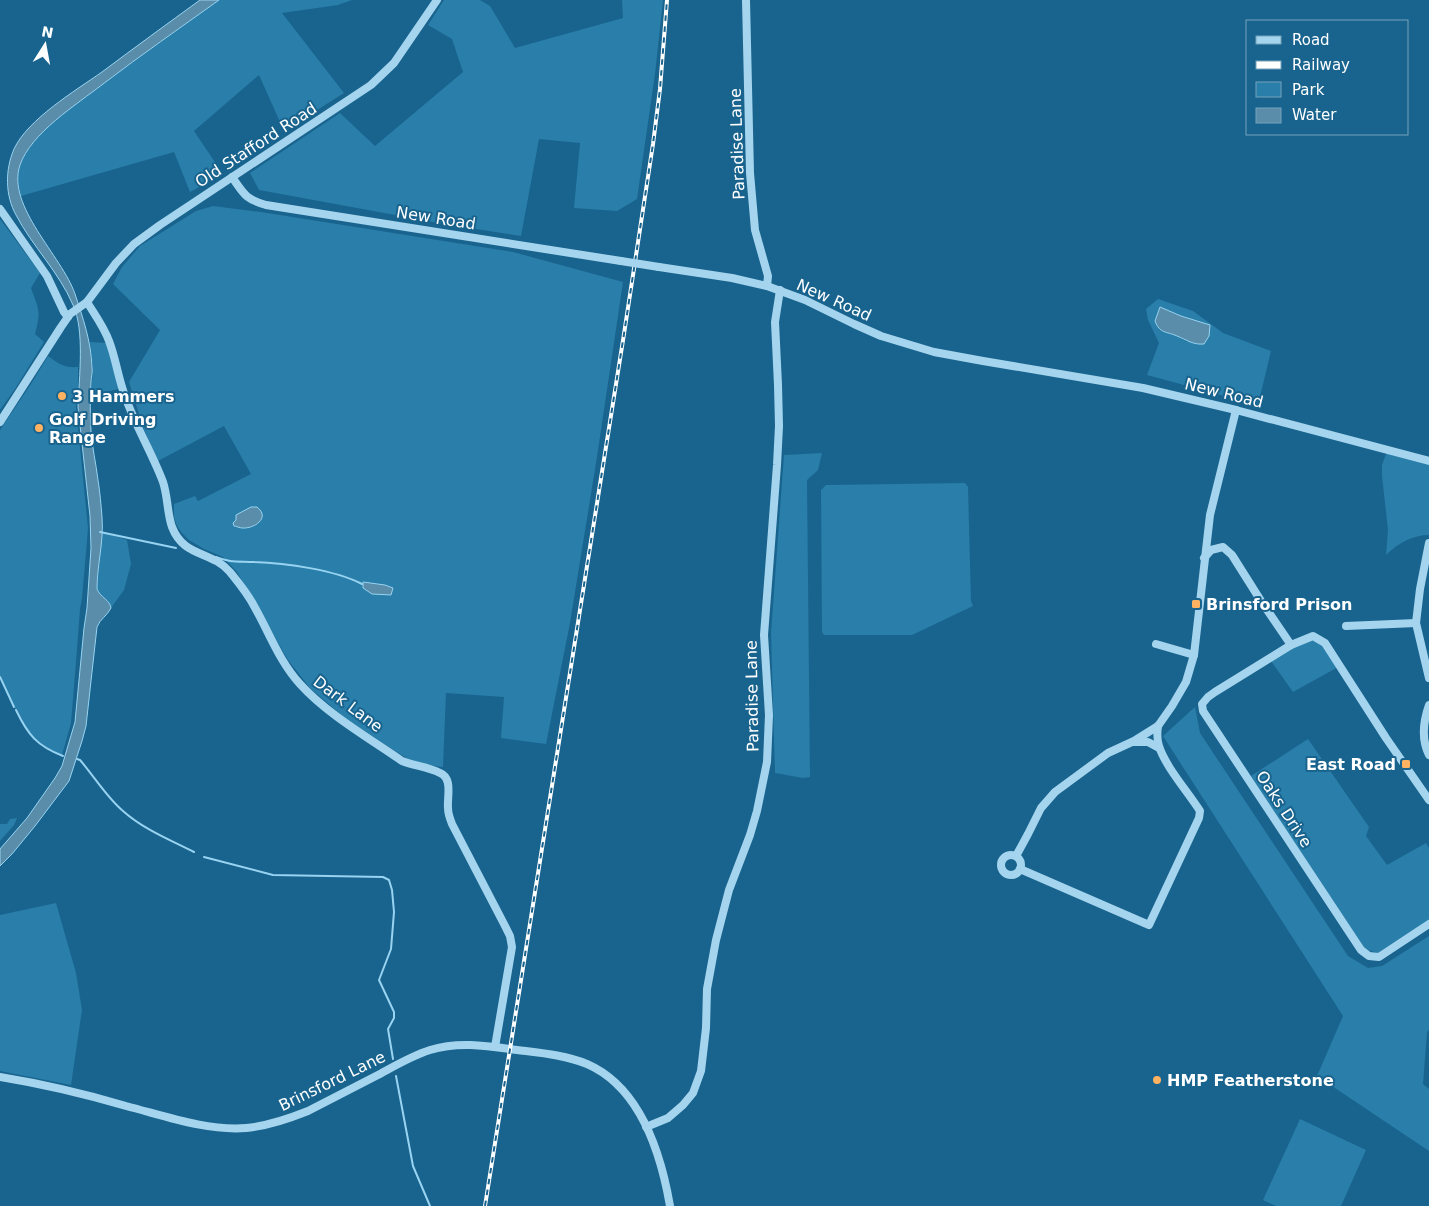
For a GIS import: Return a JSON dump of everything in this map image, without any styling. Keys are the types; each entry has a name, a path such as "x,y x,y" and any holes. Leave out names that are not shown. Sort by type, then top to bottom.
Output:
{"street":[{"name":"Old Stafford Road","path":"69,316 85,304 116,263 134,244 371,85 394,63 437,0"},
{"name":"Paradise Lane","path":"746,0 750,173 755,230 768,276 767,286"},
{"name":"New Road","path":"232,177 246,196 254,202 266,205 732,278 780,290 881,336 934,352 983,362 1143,388 1236,410 1429,461"},
{"path":"0,209 47,276 64,312 69,316 0,422"},
{"name":"Paradise Lane","path":"646,1128 668,1118 683,1105 693,1093 702,1071 707,989 716,940 729,890 757,811 767,762 768,683 764,636 778,446 775,322 780,290"},
{"name":"Dark Lane","path":"85,304 102,324 108,337 124,395 163,483 172,526 179,540 185,547 217,561 230,572 254,605 282,660 299,683 315,699 402,761 439,772 448,780 448,811 452,824 510,936 512,947 495,1047"},
{"path":"1016,856 1041,808 1055,792 1108,753 1158,726 1186,682 1194,655 1210,515 1236,410"},
{"path":"1429,543 1416,623 1429,678"},
{"path":"1204,558 1211,550 1222,547 1232,555 1291,645"},
{"path":"1346,626 1416,623"},
{"name":"Oaks Drive","path":"1429,800 1382,732 1325,642 1313,636 1291,645 1208,697 1202,704 1203,711 1361,950 1369,956 1379,957 1429,924"},
{"path":"1156,644 1194,655"},
{"path":"1429,705 1425,716 1423,734 1429,755"},
{"path":"1020,869 1149,925 1199,818 1200,811 1173,773 1159,748 1157,740 1158,726"},
{"path":"1131,742 1148,742 1159,748"},
{"path":"1010,854 1016,856 1020,861 1020,869 1016,874 1010,875 1005,873 1001,867 1001,861 1010,854"},
{"name":"Brinsford Lane","path":"0,1077 80,1094 197,1124 212,1127 245,1128 263,1126 292,1118 402,1062 431,1050 449,1046 469,1045 558,1055 582,1062 602,1072 617,1083 630,1098 658,1154 670,1206"}],"green space":[{"path":"219,0 352,0 338,5 282,13 344,93 284,131 259,75 194,131 223,174 190,192 174,152 21,196 18,180 19,167 36,140 55,120"},
{"path":"444,0 480,0 490,6 515,48 623,18 622,0 663,0 655,74 637,199 617,211 574,208 580,143 539,139 521,236 259,190 250,173 340,113 375,146 463,72 452,39 428,25"},
{"path":"213,206 513,252 623,282 570,623 546,744 501,738 504,697 446,693 443,767 417,764 346,719 310,688 288,660 237,572 223,557 189,540 177,526 174,517 174,504 195,496 198,501 251,474 224,426 158,461 143,427 129,382 160,330 113,284 122,267 140,246 196,211"},
{"path":"0,219 40,273 31,288 38,311 35,334 44,342 0,410"},
{"path":"1158,299 1193,311 1223,333 1271,351 1258,405 1147,375 1159,343 1148,320 1146,309","holes":["1181,316 1197,321 1187,342 1176,335"]},
{"path":"90,342 107,343 119,389 91,395 93,369"},
{"path":"48,356 62,365 78,367 76,407 88,528 71,723 62,755 33,739 21,721 0,677 0,430"},
{"path":"1387,451 1429,462 1429,535 1417,536 1406,540 1386,555 1388,530 1382,465"},
{"path":"822,453 818,470 807,480 810,777 803,778 775,773 771,633 784,455"},
{"path":"965,483 968,487 971,601 973,606 912,635 824,635 822,632 821,490 826,485"},
{"path":"102,532 127,540 131,564 124,590 111,608 97,589"},
{"path":"1313,636 1325,643 1340,666 1293,692 1271,661"},
{"path":"1195,707 1200,733 1348,956 1368,968 1382,966 1429,936 1429,1029 1427,1033 1423,1084 1429,1089 1429,1151 1317,1076 1343,1016 1163,736"},
{"path":"1308,739 1369,827 1366,836 1387,865 1426,843 1429,848 1429,920 1378,953 1364,949 1251,776"},
{"path":"17,818 14,825 0,841 0,824 7,824 10,819"},
{"path":"56,903 76,973 82,1010 71,1085 0,1071 0,915"},
{"path":"1300,1119 1366,1150 1341,1206 1276,1206 1263,1200"}],"water":[{"path":"200,0 219,0 55,120 34,142 20,165 18,181 21,197 37,231 68,279 84,321 88,339 92,369 91,431 102,517 97,589 111,608 97,627 86,726 69,781 35,826 0,866 0,849 27,818 62,766 75,722 87,608 91,548 90,516 78,407 80,341 77,315 60,281 22,226 12,207 8,191 9,165 14,149 21,138 41,116"},
{"path":"1160,307 1210,325 1209,336 1204,344 1193,343 1161,330 1155,321"},
{"path":"251,507 257,507 261,511 262,519 256,525 247,528 234,526 233,523 236,520 236,515"},
{"path":"363,582 393,588 391,595 372,594 363,588"}],"waterway":[{"path":"100,532 176,548"},
{"path":"216,557 230,561 310,568 338,575 362,584"},
{"path":"0,677 14,707"},
{"path":"16,710 34,739 46,748 63,756"},
{"path":"77,759 80,760 117,806 157,834 194,852"},
{"path":"204,857 273,875 383,877 389,880 394,912 391,949 379,980 394,1012 394,1018 388,1029 393,1059"},
{"path":"396,1076 413,1166 430,1206"}],"railway":[{"path":"485,1206 653,144 660,89 667,0"}],"place":[{"name":"3 Hammers","path":"62,396"},
{"name":"Golf Driving Range","path":"39,428"},
{"name":"Brinsford Prison","path":"1196,604"},
{"name":"East Road","path":"1406,764"},
{"name":"HMP Featherstone","path":"1157,1080"}]}
